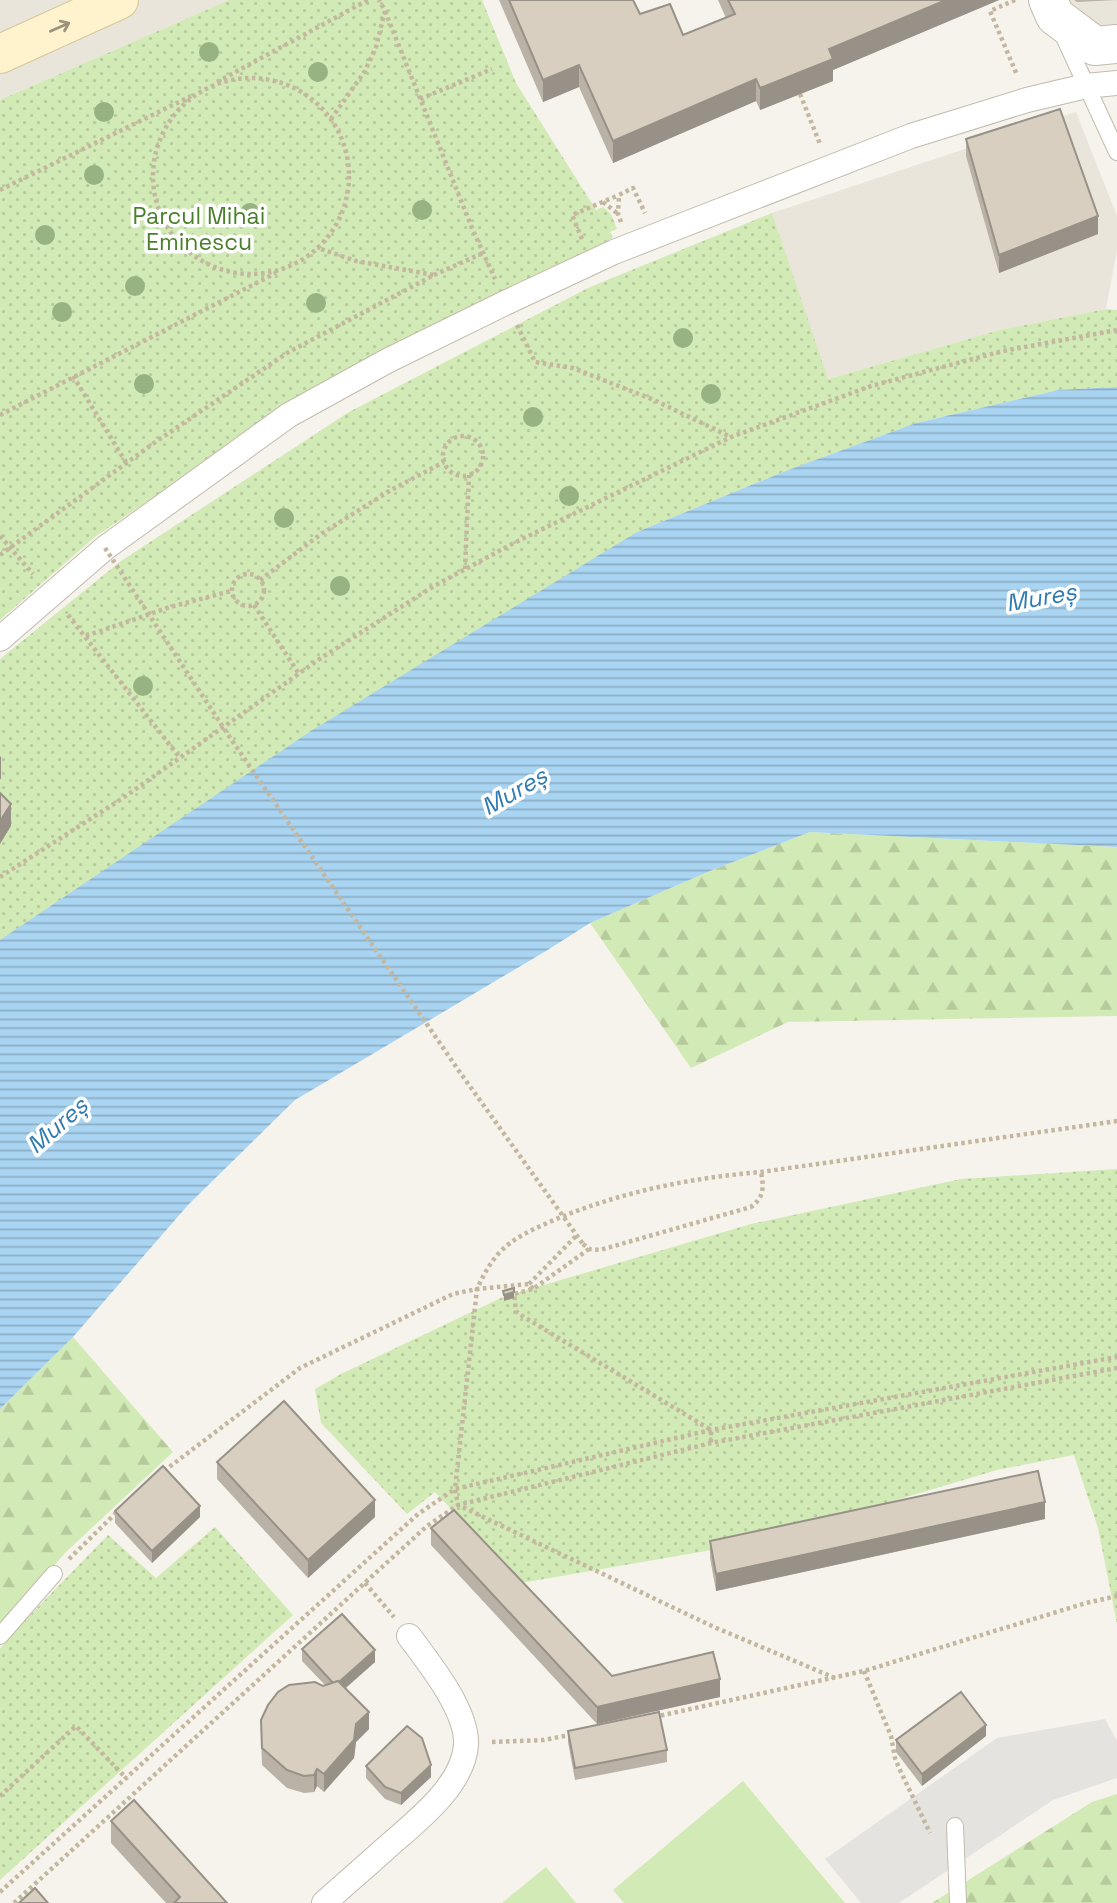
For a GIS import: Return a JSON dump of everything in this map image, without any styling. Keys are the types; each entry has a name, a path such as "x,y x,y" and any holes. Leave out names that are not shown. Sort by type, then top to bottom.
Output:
{"main road":[{"path":"0,54 119,0"}],"street":[{"path":"1052,8 1106,45"},
{"path":"0,639 105,548 289,415 387,361 505,303 629,237 911,136 1027,100 1086,86 1117,83"},
{"path":"324,1903 434,1804 454,1779 462,1762 466,1743 460,1713 434,1669 409,1636"}],"lane":[{"path":"1052,8 1117,152"},
{"path":"0,1636 54,1574"},
{"path":"956,1826 958,1903"}],"path":[{"path":"0,190 208,87 368,0"},
{"path":"379,0 489,265"},
{"path":"1016,0 990,11 1027,100"},
{"path":"331,119 365,71 376,47 385,11"},
{"path":"420,99 492,69"},
{"path":"0,415 301,261 331,233 341,217 347,198 349,171 344,144 331,119 312,99 288,85 262,78 234,79 208,87 183,104 164,128 153,158 152,188 161,218 178,243 202,262 231,273 262,274 282,270"},
{"path":"800,94 814,131"},
{"path":"586,248 572,215 634,188 648,219 629,237 618,214 603,202"},
{"path":"618,214 619,195"},
{"path":"318,248 356,261 434,275"},
{"path":"0,555 154,443 288,353 434,275 483,253"},
{"path":"0,877 123,798 299,674 434,586 731,437 871,386 1003,351 1117,330"},
{"path":"535,362 573,368 654,400 731,437"},
{"path":"73,376 127,464"},
{"path":"460,436 473,438 482,447 483,460 477,471 469,475 453,474 444,462 443,452 449,441 460,436"},
{"path":"260,580 321,534 391,490 444,462"},
{"path":"465,570 469,475"},
{"path":"0,536 51,594"},
{"path":"105,548 231,739 459,1071 583,1244 589,1249 600,1250 751,1207 762,1195 764,1187 761,1172"},
{"path":"251,575 260,580 264,593 262,599 247,607 236,601 231,591 232,585 240,576 251,575"},
{"path":"180,758 86,636 170,607 231,591"},
{"path":"254,605 299,674"},
{"path":"458,1505 455,1489 477,1289 484,1272 498,1253 531,1230 587,1206 648,1189 711,1176 761,1172 1117,1121"},
{"path":"156,1478 300,1368 453,1294 477,1289 531,1287 577,1235"},
{"path":"589,1249 531,1287 514,1294 516,1311 711,1430"},
{"path":"0,1892 418,1514 455,1489 711,1430 1117,1357"},
{"path":"14,1903 427,1526 458,1505 711,1443 1117,1368"},
{"path":"711,1430 711,1443"},
{"path":"54,1574 125,1505"},
{"path":"458,1505 714,1627 835,1678"},
{"path":"365,1583 409,1636"},
{"path":"650,1717 864,1671 1117,1596"},
{"path":"864,1671 891,1736 899,1768 934,1840"},
{"path":"0,1796 76,1726 126,1778"},
{"path":"466,1743 544,1740 584,1731"}],"shaded area":[{"path":"0,0 229,0 0,100"},
{"path":"1055,0 1117,0 1117,58"},
{"path":"1076,112 1117,216 1117,250 1106,309 1000,330 827,379 772,213"},
{"path":"1105,1719 1117,1741 1117,1778 1053,1800 899,1903 861,1903 825,1859 997,1738"}],"green space":[{"name":"Parcul Mihai Eminescu","path":"229,0 482,0 516,83 596,210 603,207 611,214 617,229 610,232 613,238 327,381 96,536 0,620 0,100"},
{"path":"772,213 828,379 1000,330 1106,309 1117,310 1117,387 1058,390 916,423 788,470 637,532 0,940 0,659 121,561 349,412 590,287"},
{"path":"810,832 1117,847 1117,1016 788,1022 691,1068 590,923 710,871"},
{"path":"1117,1169 1117,1624 1098,1528 1074,1455 997,1470 752,1543 521,1583 435,1492 407,1514 321,1423 315,1389 503,1297 751,1224 961,1179"},
{"path":"73,1337 173,1452 66,1552 0,1627 0,1409"},
{"path":"215,1527 293,1615 0,1880 0,1649 108,1535 156,1578"},
{"path":"743,1781 845,1903 624,1903 613,1890"},
{"path":"1117,1794 1117,1903 932,1903 1092,1802"},
{"path":"546,1867 576,1903 502,1903"}],"water":[{"name":"Mureș","path":"1117,387 1117,847 810,832 710,871 590,923 295,1100 188,1205 73,1337 0,1409 0,940 311,731 637,532 788,470 916,423 1058,390"}],"building":[{"path":"509,0 633,0 640,14 670,4 683,35 735,14 728,0 946,0 829,49 833,59 760,88 756,79 613,141 579,65 543,80"},
{"path":"1060,109 1098,216 999,255 966,139"},
{"path":"0,793 11,804 0,821"},
{"path":"514,1288 514,1292 504,1295 503,1291"},
{"path":"284,1401 375,1500 308,1560 217,1462"},
{"path":"163,1466 200,1506 152,1551 115,1511"},
{"path":"1038,1471 1045,1502 716,1574 710,1541"},
{"path":"454,1510 612,1676 713,1652 720,1679 597,1707 431,1528"},
{"path":"342,1614 375,1650 339,1682 333,1683 302,1649"},
{"path":"338,1681 369,1712 356,1724 354,1740 324,1774 317,1769 314,1775 304,1776 287,1770 262,1748 261,1720 268,1705 278,1692 289,1685 315,1682 323,1686"},
{"path":"961,1692 986,1725 922,1774 896,1740"},
{"path":"659,1712 667,1750 575,1768 568,1731"},
{"path":"407,1726 422,1738 431,1765 401,1793 385,1787 366,1766"},
{"path":"134,1800 227,1903 174,1903 180,1897 111,1821"},
{"path":"35,1888 48,1903 19,1903"}]}
